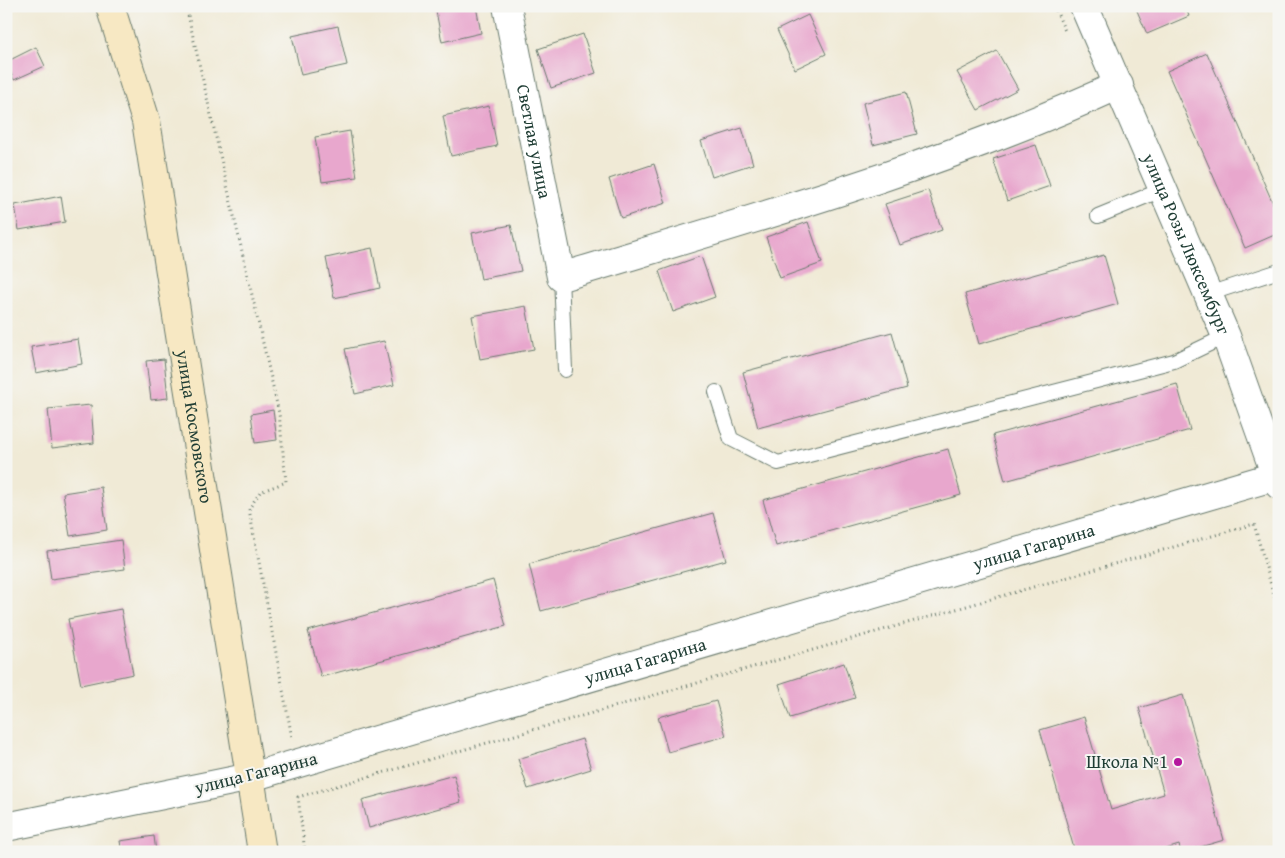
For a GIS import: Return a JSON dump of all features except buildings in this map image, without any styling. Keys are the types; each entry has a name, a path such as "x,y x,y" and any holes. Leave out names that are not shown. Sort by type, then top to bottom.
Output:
{"main road":[{"name":"улица Космовского","path":"110,6 146,120 262,852"}],"street":[{"name":"Светлая улица","path":"507,6 561,276"},
{"name":"улица Розы Люксембург","path":"1084,6 1226,336 1278,479"},
{"path":"561,276 833,195 991,138 1119,86"},
{"name":"улица Гагарина","path":"6,827 251,777 1278,479"}],"lane":[{"path":"1098,216 1164,189"},
{"path":"1208,294 1279,271"},
{"path":"561,276 565,370"},
{"path":"716,392 731,439 778,463 1174,361 1226,336"}],"path":[{"path":"186,6 279,413 286,482 260,492 249,509 297,764"},
{"path":"305,852 298,797 1254,524 1279,614"}],"place":[{"name":"Школа №1","path":"1178,762"}]}
